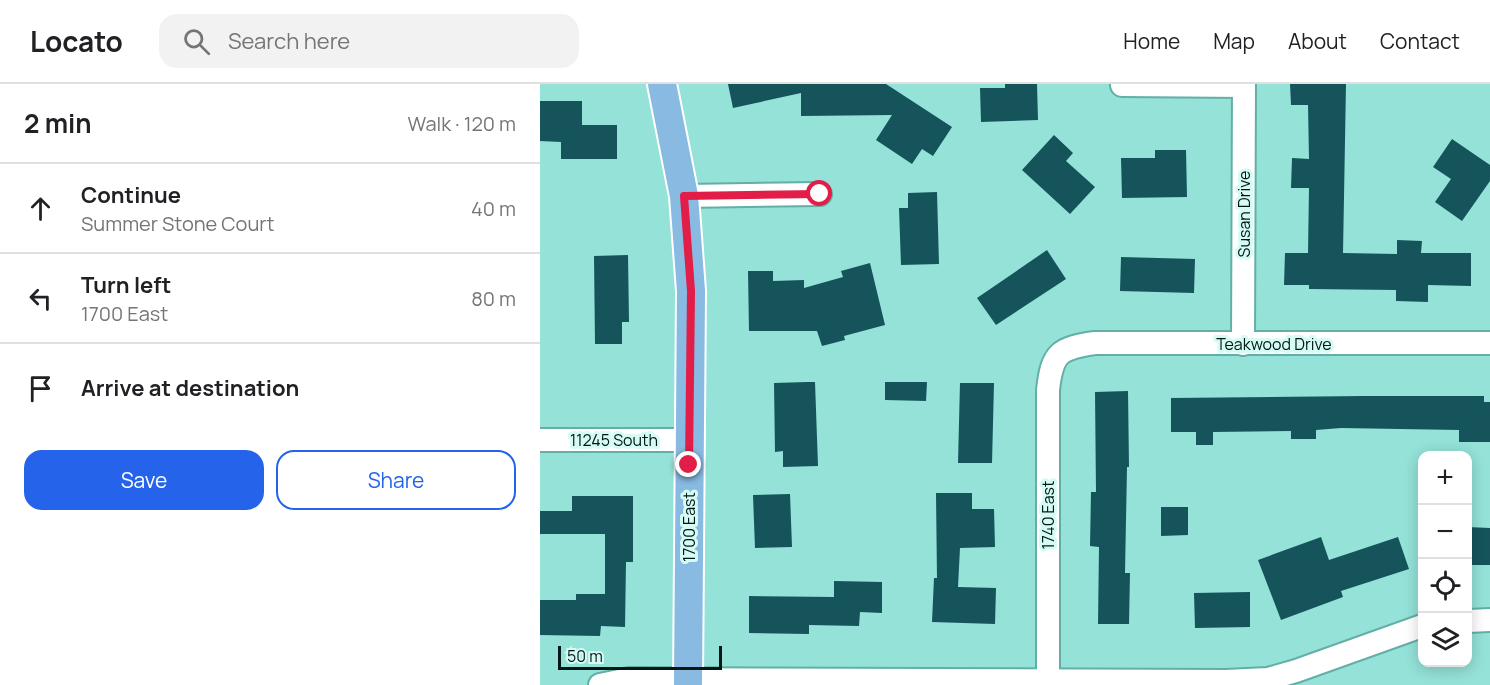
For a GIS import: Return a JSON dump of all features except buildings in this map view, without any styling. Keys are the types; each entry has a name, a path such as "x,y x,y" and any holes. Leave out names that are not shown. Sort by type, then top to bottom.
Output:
{"main road":[{"name":"1700 East","path":"662,84 684,196 691,291 688,440 688,682"}],"street":[{"path":"1122,86 1244,85"},
{"name":"Susan Drive","path":"1243,344 1244,85"},
{"path":"684,196 820,194"},
{"name":"Teakwood Drive","path":"1060,352 1095,343 1490,344"},
{"name":"1740 East","path":"1048,681 1048,390 1051,365 1060,352"},
{"name":"11245 South","path":"540,440 688,440"},
{"path":"1472,621 1490,620"},
{"path":"600,685 629,679 688,682 1268,679 1418,627"}],"route":[{"path":"689,465 691,291 684,196 820,194"}]}
